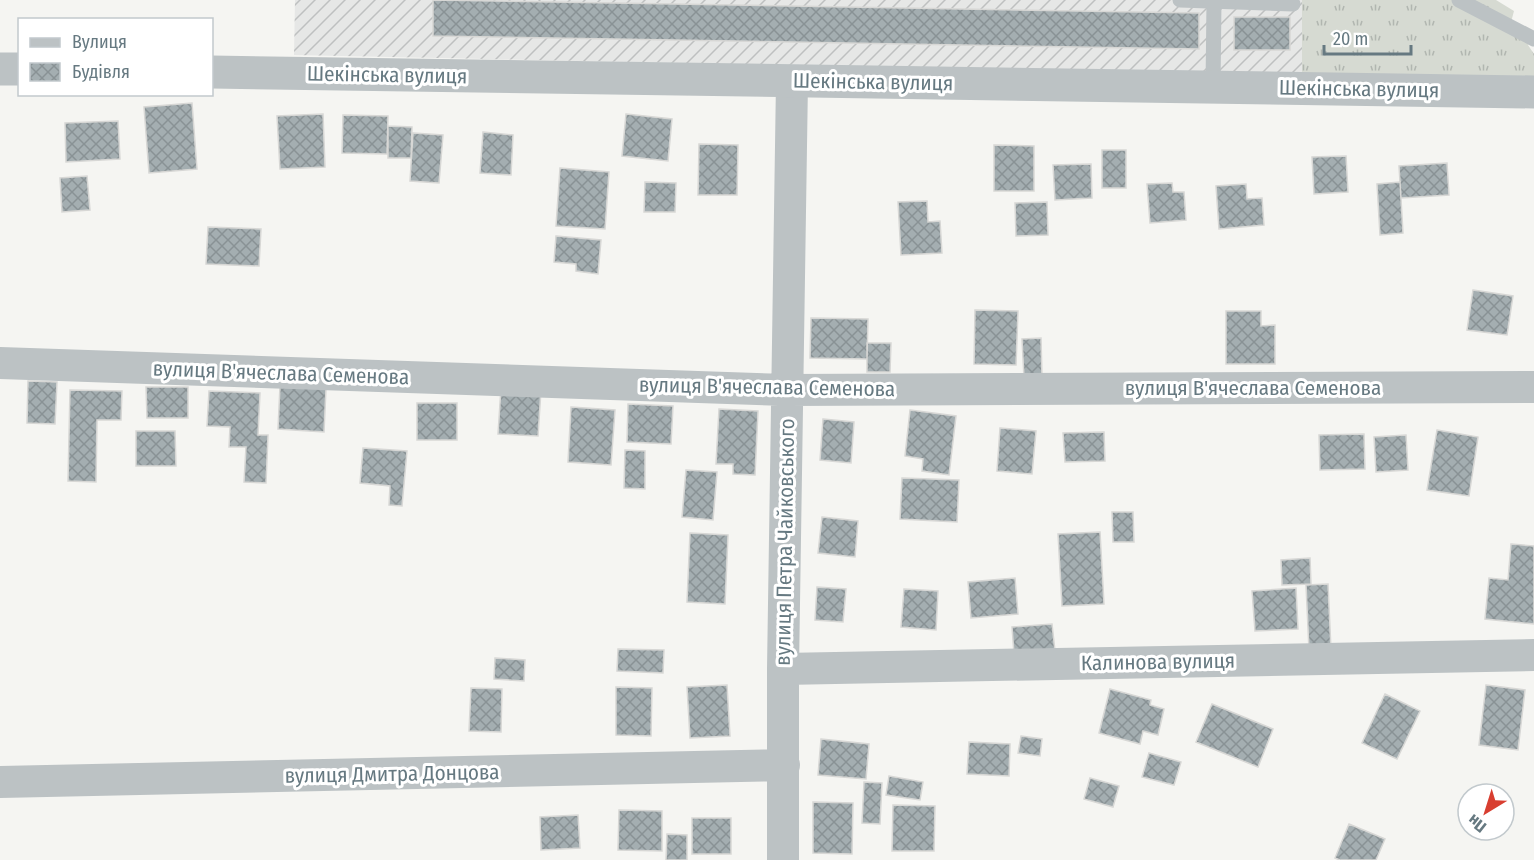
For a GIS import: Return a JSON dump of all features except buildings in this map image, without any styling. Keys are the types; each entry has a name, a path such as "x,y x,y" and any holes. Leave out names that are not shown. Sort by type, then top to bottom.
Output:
{"street":[{"path":"0,69 18,69"},
{"name":"Шекінська вулиця","path":"213,72 1534,92"},
{"name":"вулиця Петра Чайковського","path":"783,860 783,669 792,81"},
{"name":"вулиця В'ячеслава Семенова","path":"0,363 787,390 1534,387"},
{"name":"Калинова вулиця","path":"783,669 1534,655"},
{"name":"вулиця Дмитра Донцова","path":"0,782 784,765"}],"lane":[{"path":"1180,0 1293,3"},
{"path":"1459,0 1534,39"},
{"path":"1213,87 1214,1"}],"shaded area":[{"path":"295,0 1302,0 1302,76 294,55"}],"green space":[{"path":"1302,0 1496,0 1514,11 1510,26 1533,38 1528,45 1534,54 1534,79 1302,76"}]}
